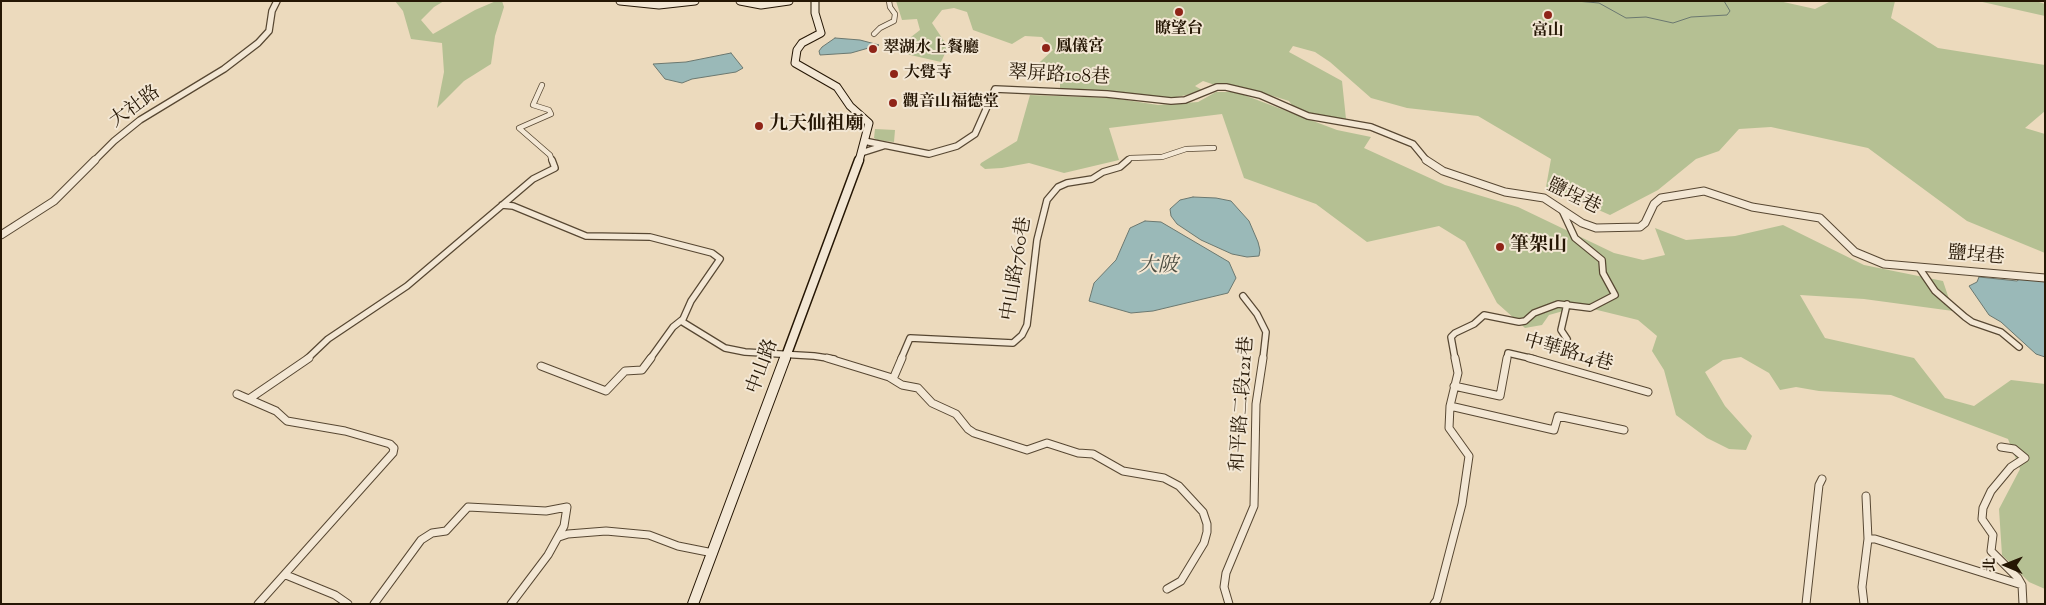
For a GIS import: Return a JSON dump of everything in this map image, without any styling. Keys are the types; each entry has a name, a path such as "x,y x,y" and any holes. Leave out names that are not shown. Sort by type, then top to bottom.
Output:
{"main road":[{"path":"620,1 660,5 695,1"},
{"path":"740,1 761,5 789,1"},
{"name":"中山路","path":"694,604 861,154 868,122 850,106 840,89 795,63 797,50 802,43 821,33 814,13 815,1"}],"street":[{"name":"大社路","path":"1,235 54,201 114,141 140,120 224,69 258,43 268,31 270,18 277,1"},
{"path":"874,34 894,20 895,14 890,7 889,1"},
{"path":"249,399 308,359 328,339 407,286 537,176 555,168 550,155 519,128 551,114 549,110 533,105 542,85"},
{"name":"鹽埕巷","path":"1196,96 1217,87 1226,87 1260,95 1308,116 1371,127 1413,144 1428,162 1443,171 1505,192 1544,198 1565,210 1582,223 1596,228 1637,228 1643,225 1654,204 1662,198 1683,192 1709,192 1752,206 1820,218 1835,231 1849,248 1863,257 1884,264 1920,269 2045,278"},
{"name":"翠屏路108巷","path":"864,141 929,154 957,146 975,134 995,89 1034,92 1100,93 1171,101 1185,100 1196,96"},
{"path":"861,154 876,148 890,146"},
{"name":"中山路760巷","path":"893,379 910,338 1003,344 1013,343 1022,335 1027,325 1030,306 1036,240 1047,200 1058,187 1067,183 1092,179 1103,172 1120,167 1130,158 1162,157 1190,149 1214,148"},
{"path":"502,205 512,206 586,236 650,237 719,256 720,261 691,302 682,321 673,327 664,338 645,368 640,371 625,371 608,390 604,390 541,366"},
{"name":"中華路14巷","path":"1434,604 1437,600 1462,504 1469,456 1449,428 1450,406 1458,374 1451,341 1452,334 1474,324 1484,315 1519,322 1546,308 1567,304 1590,308 1596,303 1610,299 1615,294 1603,273 1602,260 1575,238 1561,211 1565,210"},
{"path":"1920,269 1934,290 1965,317 1972,322 2000,332 2019,347"},
{"name":"和平路二段121巷","path":"1229,604 1224,587 1226,573 1254,506 1256,404 1266,332 1257,314 1243,296"},
{"path":"1567,304 1561,330 1567,339"},
{"path":"682,321 725,348 745,352 788,354 837,360 893,379 902,385 921,389 932,404 956,414 968,429 974,433 1027,450 1047,443 1078,453 1093,454 1123,471 1164,478 1179,486 1203,512 1208,524 1204,543 1181,581 1168,589"},
{"name":"中華路14巷","path":"1454,386 1500,396 1508,354 1511,353 1648,392"},
{"path":"237,394 279,413 287,421 311,427 338,429 390,444 394,448 393,453 286,575 258,604"},
{"path":"1450,406 1554,430 1558,416 1624,430"},
{"path":"2002,446 2014,449 2025,458 2010,467 1991,491 1983,508 1982,519 1993,536 1992,554 2022,584 2023,604"},
{"path":"1806,604 1819,485 1822,479"},
{"path":"1864,604 1862,587 1868,539 1866,496"},
{"path":"374,604 421,540 432,533 446,531 471,506 546,511 567,507 564,526 548,555 511,604"},
{"path":"558,537 568,534 606,531 640,534 656,537 678,546 713,553"},
{"path":"1868,539 1874,539 2022,584"},
{"path":"286,575 335,595 348,604"}],"green space":[{"path":"395,1 444,1 434,7 421,20 433,34 475,10 496,1 502,1 504,7 495,36 491,64 464,81 437,108 444,72 442,43 411,39 403,11"},
{"path":"896,1 1779,1 1815,9 1831,1 1895,1 1891,18 1938,48 2045,65 2045,111 2025,128 2045,134 2045,253 1967,221 1868,148 1771,127 1739,129 1719,151 1696,159 1658,190 1610,215 1546,187 1551,159 1478,116 1407,108 1371,98 1330,62 1315,52 1293,46 1289,52 1342,81 1346,119 1309,114 1294,108 1289,101 1260,92 1215,85 1203,81 1195,86 1202,90 1172,98 1152,98 1084,89 1060,89 1060,83 1029,72 1053,50 1042,37 1025,36 1012,44 973,30 967,12 954,8 942,10 932,23 948,47 941,62 893,51 920,30 917,19 902,20"},
{"path":"1978,1 2036,1 2045,4 2045,16"},
{"path":"1216,92 1236,92 1337,130 1371,137 1364,148 1445,185 1518,207 1614,253 1643,260 1665,255 1655,228 1686,240 1735,236 1783,225 1864,265 1943,281 1953,311 1864,299 1800,295 1825,338 1914,358 1945,398 1974,406 2011,380 2045,384 2045,589 2029,582 2002,555 1999,509 2020,469 2008,439 1891,395 1819,391 1796,387 1780,390 1769,373 1741,357 1723,360 1705,372 1725,406 1752,436 1746,450 1729,449 1707,438 1676,415 1664,370 1652,351 1657,336 1638,320 1581,306 1549,315 1542,325 1525,328 1497,303 1465,242 1439,226 1367,242 1316,204 1244,178 1222,114 1109,128 1119,160 1064,173 1029,163 985,169 980,165 1017,141 1030,95 1113,98 1158,105 1198,102"},
{"path":"875,129 895,130 894,142 874,138"}],"water":[{"path":"835,38 860,40 879,45 851,53 820,55 819,51 822,47"},
{"path":"731,53 743,68 736,72 692,79 682,83 665,79 653,64 686,62"},
{"name":"大陂","path":"1193,197 1231,201 1249,221 1258,242 1259,256 1247,257 1232,254 1201,240 1177,224 1171,216 1170,209 1180,200"},
{"name":"大陂","path":"1145,221 1161,222 1229,262 1236,278 1228,293 1153,311 1131,313 1089,301 1094,283 1116,260 1130,228"},
{"path":"1979,277 2017,281 2021,278 2045,280 2045,357 2036,354 2001,322 1989,315 1969,286 1977,282"}],"waterway":[{"path":"1576,1 1599,3 1626,18 1646,17 1673,23 1691,17 1727,15 1730,11 1724,1"},
{"path":"1808,1 1814,1"}],"place":[{"name":"瞭望台","path":"1179,12"},
{"name":"富山","path":"1548,15"},
{"name":"鳳儀宮","path":"1046,48"},
{"name":"翠湖水上餐廳","path":"873,49"},
{"name":"大覺寺","path":"894,74"},
{"name":"觀音山福德堂","path":"893,103"},
{"name":"九天仙祖廟","path":"759,126"},
{"name":"筆架山","path":"1500,247"}]}
